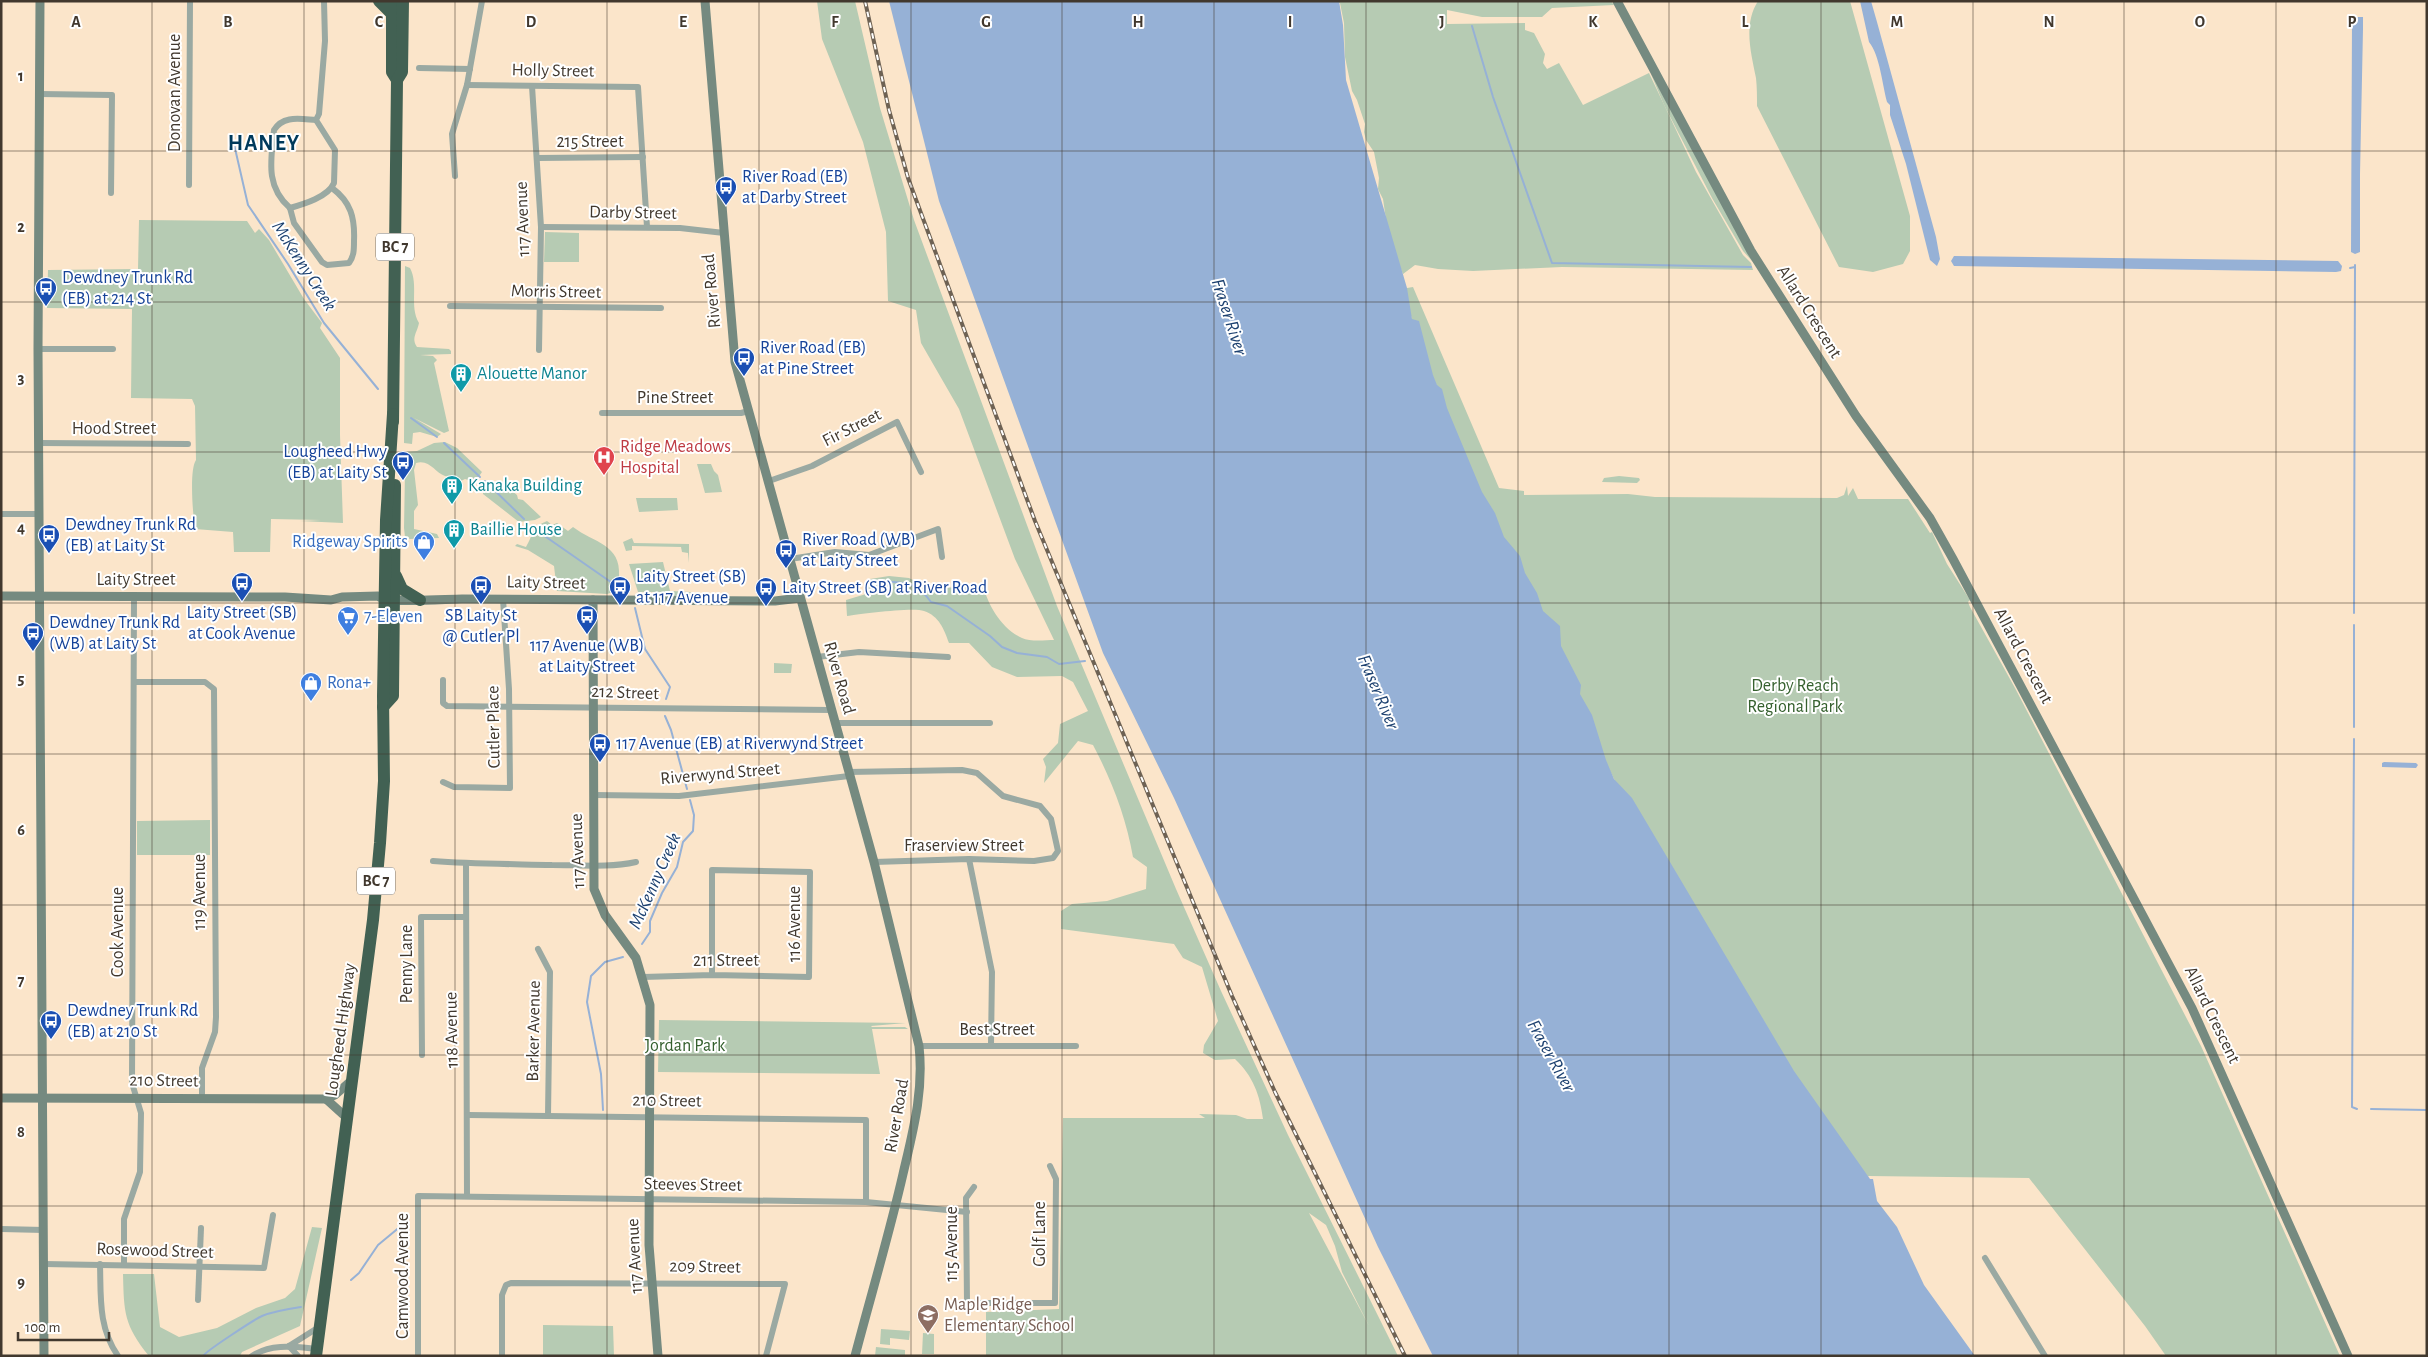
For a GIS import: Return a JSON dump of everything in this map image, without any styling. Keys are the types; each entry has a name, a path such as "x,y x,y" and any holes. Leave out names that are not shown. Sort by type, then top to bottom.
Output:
{"highway":[{"path":"378,1 392,8"},
{"name":"Lougheed Highway","path":"387,599 395,574 396,520 393,414 397,80 402,72 403,1"},
{"name":"Lougheed Highway","path":"392,8 392,72 397,80"},
{"name":"Lougheed Highway","path":"317,1352 373,920 384,781 383,708 393,696 387,599 386,520 393,414"},
{"path":"395,574 402,589 420,600"}],"street":[{"path":"40,1 38,349 44,1097 44,1356"},
{"name":"Donovan Avenue","path":"189,185 190,1"},
{"path":"316,120 319,114 325,41 324,1"},
{"path":"456,176 452,134 467,85 482,1"},
{"path":"696,1 705,1"},
{"name":"River Road","path":"705,1 734,354 874,862 919,1046 920,1095 896,1204 855,1356"},
{"name":"Allard Crescent","path":"1617,1 1751,251 1856,416 1930,518 1953,559 2192,1008 2348,1356"},
{"path":"419,68 470,69"},
{"name":"Holly Street","path":"467,85 638,87 643,157"},
{"name":"117 Avenue","path":"532,86 541,227 540,350"},
{"path":"40,94 112,95 111,193"},
{"path":"316,120 287,119 278,123 274,130 272,184 280,199 290,208 294,223 322,262 327,265 349,264 353,257 354,218 348,203 332,188"},
{"path":"290,208 303,204 332,188 334,183 335,150 316,120"},
{"path":"643,157 647,227"},
{"name":"215 Street","path":"537,158 643,157"},
{"name":"Darby Street","path":"541,227 680,228 724,233"},
{"name":"Morris Street","path":"450,306 661,308"},
{"path":"38,349 113,349"},
{"name":"Pine Street","path":"602,412 741,413 749,411"},
{"name":"Fir Street","path":"769,481 812,466 897,422 921,472"},
{"name":"Hood Street","path":"40,444 188,444"},
{"path":"1,514 40,514"},
{"path":"790,559 835,552 869,555 938,529 942,557"},
{"name":"Laity Street","path":"1,596 331,600 341,602 387,599 775,601 800,598"},
{"name":"Cook Avenue","path":"124,1264 124,1219 140,1172 141,1113 132,1083 134,597"},
{"name":"Cutler Place","path":"443,782 454,787 510,788 510,706 503,599"},
{"name":"117 Avenue","path":"593,600 594,889 598,903 636,958 643,977 651,1014 649,1200 652,1282 658,1356"},
{"path":"817,657 859,652 948,656"},
{"name":"212 Street","path":"443,680 444,705 831,710"},
{"name":"119 Avenue","path":"134,682 205,682 211,685 214,694 216,1017 215,1032 202,1068 202,1098"},
{"path":"835,723 990,723"},
{"name":"Riverwynd Street","path":"593,795 679,796 849,774 962,770 976,773 1004,796 1040,806 1051,819 1058,851 1053,858"},
{"name":"Fraserview Street","path":"874,862 969,859 1034,861 1053,858"},
{"path":"969,859 992,972 991,1045"},
{"path":"433,861 466,864 593,866 621,865 636,862"},
{"name":"118 Avenue","path":"466,864 467,1196"},
{"name":"116 Avenue","path":"712,975 712,870 810,872 809,977"},
{"name":"Penny Lane","path":"422,1055 421,917 466,916"},
{"name":"Barker Avenue","path":"538,949 550,972 548,1116"},
{"name":"211 Street","path":"643,977 712,975 809,977"},
{"name":"Best Street","path":"919,1046 1076,1046"},
{"path":"347,1118 326,1099 335,1095 352,1080"},
{"name":"210 Street","path":"1,1098 326,1099"},
{"name":"210 Street","path":"468,1115 866,1120 866,1202"},
{"name":"Golf Lane","path":"967,1303 1055,1303 1056,1179 1050,1166"},
{"name":"115 Avenue","path":"967,1303 966,1198 974,1187"},
{"name":"Steeves Street","path":"418,1196 866,1202 967,1212"},
{"name":"Camwood Avenue","path":"418,1196 418,1356"},
{"name":"Rosewood Street","path":"44,1264 264,1268 273,1215"},
{"path":"198,1300 201,1228"},
{"path":"1,1229 44,1230"},
{"path":"1985,1258 2045,1356"},
{"path":"100,1264 103,1326 108,1341 118,1356"},
{"name":"209 Street","path":"502,1356 502,1295 506,1286 518,1283 596,1284 652,1282 785,1284 766,1356"},
{"path":"288,1346 320,1326"},
{"path":"288,1346 298,1356"},
{"path":"252,1356 260,1350 288,1346 317,1352"}],"green space":[{"path":"817,1 855,1 880,108 914,220 1057,606 1221,991 1288,1135 1398,1356 986,1356 986,1312 1059,1309 1063,1118 1205,1118 1199,1114 1236,1115 1247,1119 1263,1119 1255,1086 1241,1065 1235,1059 1215,1060 1203,1053 1204,1045 1218,1021 1202,967 1183,958 1174,944 1061,929 1061,911 1072,904 1107,901 1146,889 1147,867 1133,857 1118,800 1093,745 1078,741 1044,783 1046,767 1043,759 1058,743 1060,724 1088,711 1073,682 1062,676 1017,677 992,667 969,643 949,643 943,628 934,616 924,611 898,610 847,616 846,600 866,594 870,579 889,576 909,578 930,589 983,585 992,609 1008,629 1029,640 1054,640 1015,559 959,409 921,343 916,310 888,301 886,232 863,142 822,39","holes":["1309,1213 1326,1225 1335,1246 1342,1272 1369,1326"]},
{"path":"1295,1 1611,1 1614,5 1552,8 1542,17 1482,17 1447,10 1447,24 1525,23 1525,30 1534,33 1545,54 1543,63 1547,69 1559,63 1583,105 1649,73 1696,172 1743,255 1751,263 1753,270 1562,267 1473,271 1438,269 1415,265 1403,274 1389,240 1383,199 1378,189 1379,178 1374,152 1366,140 1365,124 1352,91 1345,57 1344,23 1340,3 1295,3"},
{"path":"1758,1 1850,1 1910,216 1910,251 1903,264 1873,272 1839,267 1757,106 1756,78 1750,49 1749,29 1753,10"},
{"path":"1651,74 1753,262 1743,251 1712,198 1664,105"},
{"path":"139,220 247,221 255,233 259,229 269,240 304,299 322,323 320,328 340,358 343,523 300,521 321,520 271,519 270,552 234,552 233,532 195,529 192,483 196,460 195,406 192,399 131,398 132,309 47,308 48,270 138,269"},
{"path":"545,232 579,233 579,262 544,262"},
{"path":"405,266 410,268 414,281 415,310 419,323 414,338 415,344 417,347 449,349 451,351 451,354 420,355 433,356 437,360 434,363 449,431 444,433 414,418 441,434 437,437 420,432 413,433 412,444 404,443"},
{"name":"Derby Reach Regional Park","path":"1413,287 1499,488 1524,491 1524,495 1628,494 1655,497 1837,498 1844,495 1847,486 1848,496 1853,488 1858,499 1908,499 1930,533 1932,532 1947,564 1970,600 1968,602 1970,607 2015,688 2201,1046 2340,1356 2166,1356 2145,1326 2029,1178 1868,1176 1870,1179 1826,1127 1614,779 1512,568 1415,333 1407,298 1407,288"},
{"path":"445,442 457,448 482,472 475,482 465,479 461,481 441,474 425,463 416,463 414,470 418,505 414,511 414,529 437,534 439,538 410,539 405,537 404,528 405,473 403,452 417,451 434,443"},
{"path":"697,464 711,464 718,475 722,492 705,493"},
{"path":"1619,476 1639,478 1640,480 1637,483 1602,482 1604,478"},
{"path":"493,485 511,490 517,495 518,499 523,500 541,517 535,520 519,522 483,494 483,489"},
{"path":"636,498 677,498 678,510 639,512"},
{"path":"547,521 552,525 557,523 568,531 573,527 611,551 616,557 618,565 619,582 616,591 607,594 557,591 554,566 528,550 515,546 517,544 526,547 538,526"},
{"path":"632,538 634,543 689,544 689,563 688,553 682,552 681,547 632,546 632,550 626,551 623,542"},
{"path":"663,562 670,591 691,592 689,597 664,595 663,592 638,592 629,564"},
{"path":"774,663 792,664 791,673 774,673"},
{"path":"210,820 210,855 137,855 137,821"},
{"name":"Jordan Park","path":"659,1020 906,1023 871,1026 905,1027 908,1029 872,1029 880,1074 658,1072"},
{"path":"312,1227 322,1228 300,1326 242,1352 240,1356 149,1356 135,1336 130,1327 125,1309 123,1274 154,1274 160,1327 179,1337 217,1328 256,1308 285,1298 295,1289"},
{"path":"543,1325 613,1326 614,1356 543,1356"},
{"path":"881,1329 910,1331 909,1340 890,1338 890,1345 880,1344"},
{"path":"923,1333 934,1334 934,1354 922,1354"},
{"path":"876,1347 905,1350 905,1356 875,1356"}],"water":[{"name":"Fraser River","path":"889,1 1339,1 1343,25 1346,80 1407,288 1412,319 1419,321 1433,375 1437,385 1442,389 1447,408 1482,492 1495,513 1504,537 1520,556 1525,573 1537,593 1543,611 1560,626 1561,646 1581,685 1580,694 1592,715 1614,779 1632,798 1794,1071 1870,1179 1873,1179 1877,1201 1897,1227 1924,1285 1975,1356 1433,1356 1378,1247 1174,798 1103,653 939,201"},
{"path":"1860,1 1871,1 1936,237 1940,259 1937,266 1930,260 1906,164 1890,115 1890,105 1887,102 1878,62 1869,42"},
{"path":"2354,17 2363,17 2360,252 2355,254 2351,252 2352,19"},
{"path":"1954,256 2338,261 2342,266 2341,271 2336,272 1954,266 1951,261"},
{"path":"2384,762 2416,763 2418,765 2416,768 2382,767"}],"waterway":[{"path":"1472,26 1493,97 1552,263 1751,267"},
{"name":"McKenny Creek","path":"234,144 248,205 288,264 324,323 378,389"},
{"path":"2354,613 2355,265"},
{"path":"2350,268 2355,267"},
{"name":"McKenny Creek","path":"411,418 437,437"},
{"name":"McKenny Creek","path":"444,443 480,477"},
{"name":"McKenny Creek","path":"485,481 524,519"},
{"name":"McKenny Creek","path":"536,530 618,587"},
{"path":"879,581 907,584 919,589 931,602 947,606 990,636 1002,647 1017,653 1047,657 1059,664 1085,661"},
{"name":"McKenny Creek","path":"635,608 645,649 670,687 666,699"},
{"path":"2354,625 2354,727"},
{"name":"McKenny Creek","path":"665,716 671,730 687,789"},
{"path":"2354,739 2352,1107 2357,1109"},
{"name":"McKenny Creek","path":"642,944 650,932 650,921 662,893 677,867 683,842 693,831 694,815 690,800"},
{"name":"McKenny Creek","path":"603,1110 601,1074 587,1002 591,976 605,962 623,957"},
{"path":"2371,1109 2427,1110"},
{"name":"McKenny Creek","path":"351,1280 359,1273 378,1245 407,1221"},
{"name":"McKenny Creek","path":"203,1356 231,1335 262,1316 276,1311 301,1307"}],"railway":[{"path":"865,1 889,110 908,178 1035,521 1232,996 1275,1092 1405,1356"}],"place":[{"name":"River Road (EB) at Darby Street","path":"726,206"},
{"name":"Dewdney Trunk Rd (EB) at 214 St","path":"46,307"},
{"name":"River Road (EB) at Pine Street","path":"744,377"},
{"name":"Alouette Manor","path":"461,393"},
{"name":"Ridge Meadows Hospital","path":"604,476"},
{"name":"Lougheed Hwy (EB) at Laity St","path":"403,481"},
{"name":"Kanaka Building","path":"452,505"},
{"name":"Baillie House","path":"454,549"},
{"name":"Dewdney Trunk Rd (EB) at Laity St","path":"49,554"},
{"name":"Ridgeway Spirits","path":"424,561"},
{"name":"River Road (WB) at Laity Street","path":"786,569"},
{"name":"Laity Street (SB) at Cook Avenue","path":"242,602"},
{"name":"SB Laity St @ Cutler Pl","path":"481,605"},
{"name":"Laity Street (SB) at 117 Avenue","path":"620,606"},
{"name":"Laity Street (SB) at River Road","path":"766,607"},
{"name":"117 Avenue (WB) at Laity Street","path":"587,635"},
{"name":"7-Eleven","path":"348,636"},
{"name":"Dewdney Trunk Rd (WB) at Laity St","path":"33,652"},
{"name":"Rona+","path":"311,702"},
{"name":"117 Avenue (EB) at Riverwynd Street","path":"600,763"},
{"name":"Dewdney Trunk Rd (EB) at 210 St","path":"51,1040"},
{"name":"Maple Ridge Elementary School","path":"928,1334"}],"district":[{"name":"HANEY","path":"264,143"}]}
